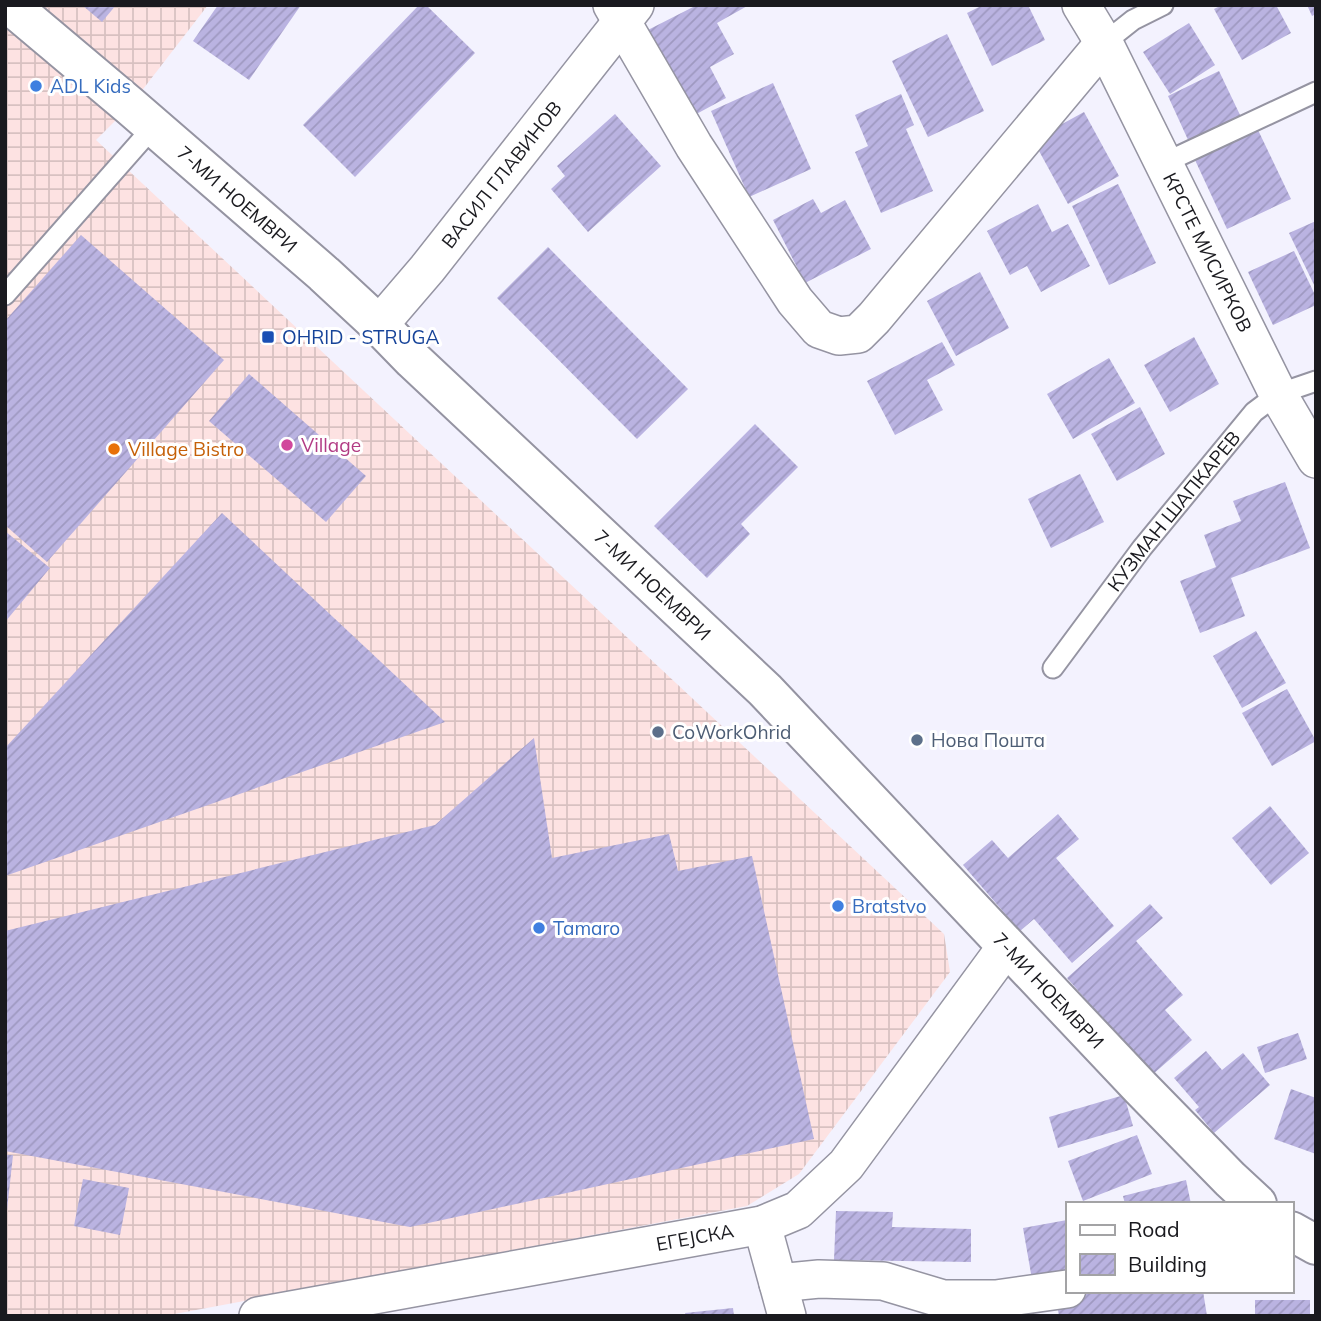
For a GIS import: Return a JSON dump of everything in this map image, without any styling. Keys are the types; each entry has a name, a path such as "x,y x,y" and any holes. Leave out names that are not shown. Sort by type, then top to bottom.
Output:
{"street":[{"name":"7-МИ НОЕМВРИ","path":"10,5 324,274 765,690 1006,947 1255,1202"},
{"name":"КРСТЕ МИСИРКОВ","path":"1081,5 1104,43 1278,394 1316,459"},
{"name":"ВАСИЛ ГЛАВИНОВ","path":"379,325 427,269 623,11 694,146 795,302 819,329 839,336 858,334 874,318 1104,43"},
{"name":"ЕГЕЈСКА","path":"258,1316 762,1225 798,1210 846,1165 1006,947"},
{"path":"762,1225 782,1299 819,1279 883,1281 943,1299 996,1299 1066,1289"},
{"path":"1293,1232 1316,1245"}],"lane":[{"path":"1104,43 1133,20 1163,5"},
{"path":"1164,163 1316,92"},
{"path":"5,295 154,126"},
{"name":"КУЗМАН ШАПКАРЕВ","path":"1053,668 1142,548 1254,412 1278,394 1316,380"}],"shaded area":[{"path":"5,5 208,5 130,106 96,140 944,934 950,972 799,1174 747,1206 164,1316 5,1316"}],"building":[{"path":"82,5 116,5 102,22"},
{"path":"218,5 301,5 249,80 193,41"},
{"path":"419,5 426,5 475,53 355,177 303,125"},
{"path":"697,5 749,5 717,23 734,54 710,67 726,98 689,118 644,32"},
{"path":"983,5 1028,5 1045,40 992,66 967,13"},
{"path":"1222,5 1276,5 1291,33 1242,60 1214,9"},
{"path":"1307,5 1316,5 1316,14 1312,16"},
{"path":"1189,23 1215,65 1170,94 1143,52"},
{"path":"947,34 984,111 928,137 892,61"},
{"path":"1219,71 1241,117 1189,142 1168,96"},
{"path":"773,83 811,169 749,197 711,111"},
{"path":"901,94 914,125 906,129 933,191 881,213 855,152 868,146 855,115"},
{"path":"1084,112 1119,176 1068,204 1033,140"},
{"path":"615,114 661,166 588,232 551,189 565,176 557,166"},
{"path":"1258,130 1291,199 1227,229 1195,160"},
{"path":"1118,184 1156,263 1109,285 1072,206"},
{"path":"813,199 821,213 845,200 871,249 805,283 773,220"},
{"path":"1038,204 1052,232 1068,224 1090,266 1041,292 1027,266 1010,275 987,231"},
{"path":"1316,221 1316,289 1289,233"},
{"path":"81,235 224,360 47,562 5,525 5,321"},
{"path":"548,247 688,389 637,439 497,298"},
{"path":"1294,251 1316,297 1316,305 1273,325 1248,272"},
{"path":"980,272 1009,328 956,356 927,301"},
{"path":"1194,337 1219,384 1170,412 1144,365"},
{"path":"942,342 955,365 927,380 943,410 895,435 867,381"},
{"path":"1109,358 1135,403 1073,439 1047,394"},
{"path":"249,374 366,476 326,522 209,421"},
{"path":"1140,407 1165,454 1117,481 1091,434"},
{"path":"755,424 798,467 741,524 750,534 707,578 654,526"},
{"path":"1080,474 1104,522 1051,548 1028,499"},
{"path":"1285,482 1310,548 1231,578 1245,616 1200,633 1180,581 1216,567 1204,535 1241,521 1233,501"},
{"path":"222,513 445,722 5,876 5,748"},
{"path":"5,531 50,568 5,622"},
{"path":"1256,631 1286,683 1242,708 1213,656"},
{"path":"1287,689 1316,741 1272,766 1242,713"},
{"path":"534,738 552,858 669,834 678,871 752,856 814,1139 410,1227 5,1151 5,931 435,825"},
{"path":"1270,806 1309,853 1271,885 1232,838"},
{"path":"1058,814 1079,839 1056,858 1114,926 1072,963 1034,919 1020,931 963,865 992,840 1008,858"},
{"path":"1150,904 1163,918 1136,941 1183,995 1165,1010 1192,1040 1152,1075 1067,978"},
{"path":"1298,1033 1307,1059 1265,1073 1257,1047"},
{"path":"1206,1051 1222,1070 1243,1053 1270,1085 1214,1133 1195,1110 1199,1107 1174,1078"},
{"path":"1291,1089 1316,1098 1316,1154 1274,1139"},
{"path":"1124,1095 1133,1126 1058,1148 1049,1117"},
{"path":"1137,1135 1152,1174 1083,1201 1068,1161"},
{"path":"5,1155 13,1155 7,1210 5,1210"},
{"path":"83,1179 129,1188 120,1235 74,1226"},
{"path":"1186,1180 1191,1202 1124,1202 1123,1196"},
{"path":"836,1211 893,1212 892,1227 971,1229 971,1262 834,1260"},
{"path":"1066,1220 1066,1278 1033,1285 1023,1228"},
{"path":"1089,1293 1203,1293 1207,1316 1059,1316 1056,1299"},
{"path":"1255,1300 1310,1300 1310,1316 1255,1316"},
{"path":"733,1308 734,1316 686,1316 685,1313"}],"place":[{"name":"ADL Kids","path":"36,86"},
{"name":"OHRID - STRUGA","path":"268,337"},
{"name":"Village","path":"287,445"},
{"name":"Village Bistro","path":"114,449"},
{"name":"CoWorkOhrid","path":"658,732"},
{"name":"Нова Пошта","path":"917,740"},
{"name":"Bratstvo","path":"838,906"},
{"name":"Tamaro","path":"539,928"}]}
